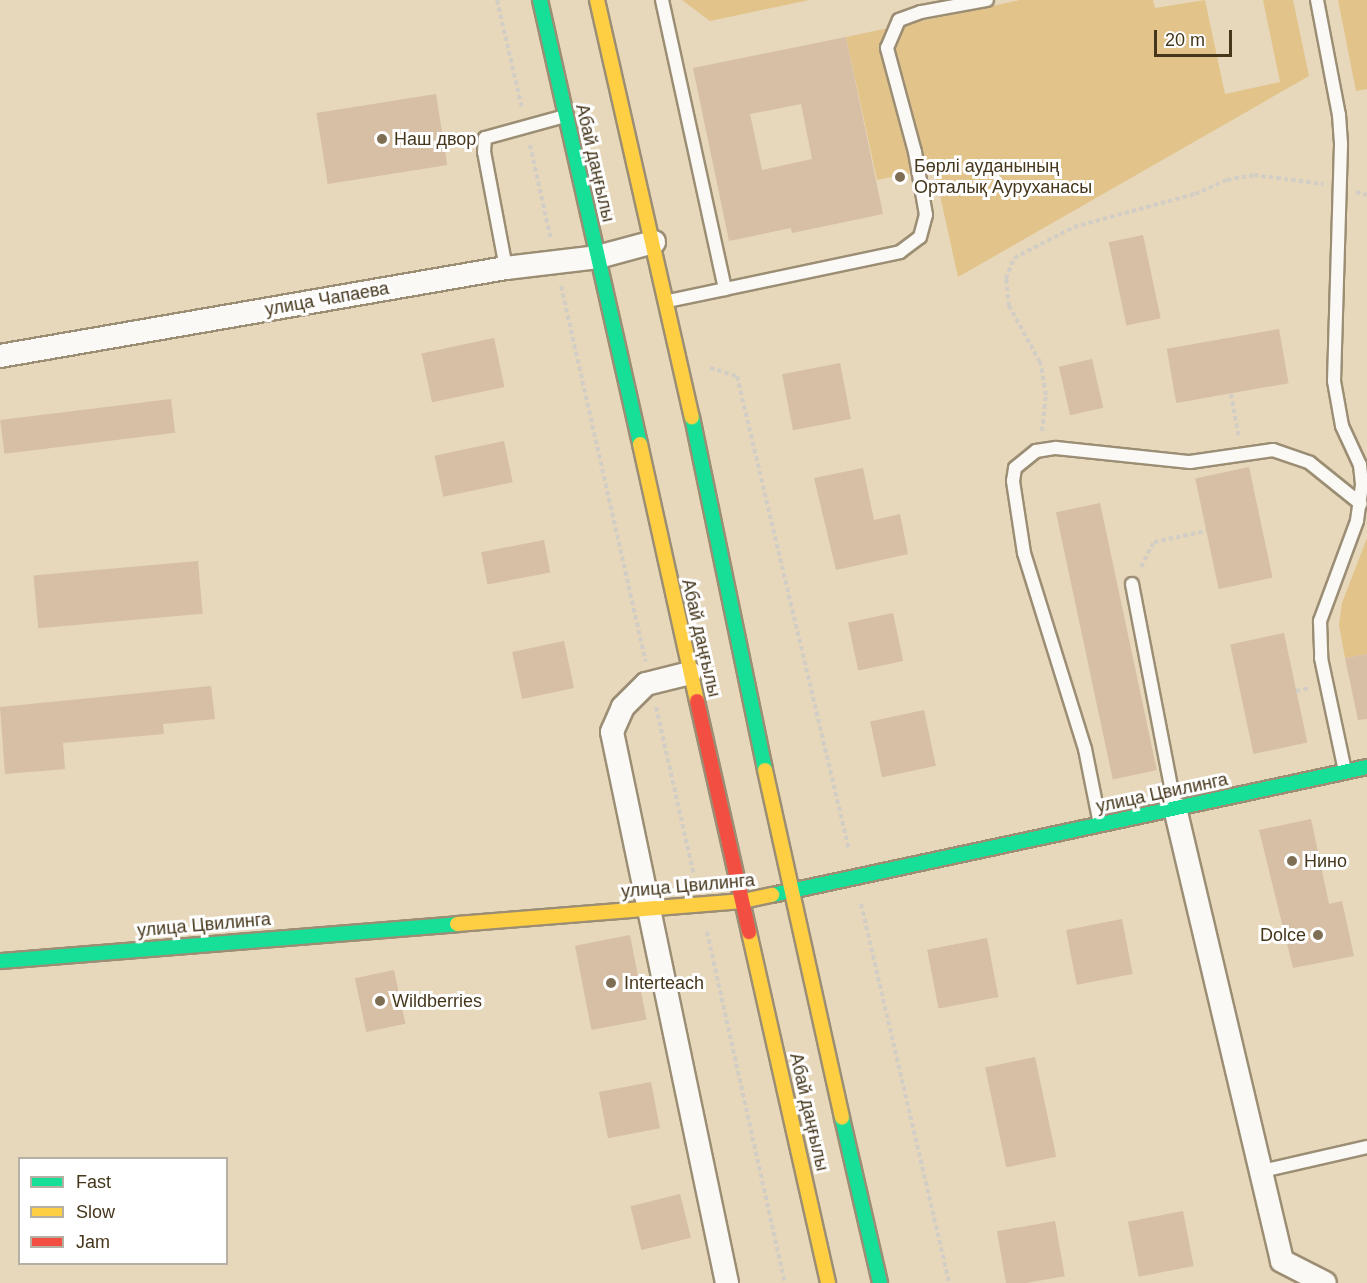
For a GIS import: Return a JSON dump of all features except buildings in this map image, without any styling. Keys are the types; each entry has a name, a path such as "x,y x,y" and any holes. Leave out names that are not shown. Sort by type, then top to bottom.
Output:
{"street":[{"name":"Абай даңғылы","path":"540,0 828,1283"},
{"name":"Абай даңғылы","path":"597,0 654,242 791,892 880,1283"},
{"name":"улица Чапаева","path":"0,356 506,268 598,257 654,242"},
{"path":"690,673 651,683 623,707 612,732 646,907 727,1283"},
{"name":"улица Цвилинга","path":"0,961 646,907 743,902 1367,767"},
{"path":"1175,808 1282,1261 1325,1283"}],"lane":[{"path":"662,0 725,289"},
{"path":"667,302 900,252 920,237 926,215 915,153 887,48 899,20 921,12 987,0"},
{"path":"1317,0 1339,115 1334,381 1342,426 1360,465 1361,504 1320,621 1321,658 1345,772"},
{"path":"506,268 484,152 485,138 525,125 566,116"},
{"path":"1100,825 1085,749 1018,523 1015,468 1036,452 1086,449 1190,462 1273,450 1293,454 1311,463 1361,504"},
{"path":"1132,584 1175,808"},
{"path":"1262,1171 1367,1147"}],"path":[{"path":"497,0 785,1283"},
{"path":"1036,452 1045,418 1046,395 1040,362 1009,306 1006,279 1014,258 1074,227 1195,194 1227,180 1254,175 1339,186 1367,195"},
{"path":"737,376 949,1283"},
{"path":"1231,394 1242,453"},
{"path":"1132,584 1154,542 1206,531"}],"shaded area":[{"path":"682,0 809,0 710,21"},
{"path":"1020,0 1153,0 1155,8 1205,0 1225,94 1280,82 1263,0 1293,0 1309,76 958,277 934,168 877,180 846,37"},
{"path":"1338,0 1367,0 1367,89 1356,91"},
{"path":"1367,538 1367,654 1345,658 1339,625 1342,603"}],"traffic: fast":[{"path":"540,0 640,444"},
{"path":"692,417 765,770"},
{"path":"772,895 1367,767"},
{"path":"0,961 457,924"},
{"path":"842,1118 880,1283"}],"traffic: slow":[{"path":"597,0 692,417"},
{"path":"640,444 697,701"},
{"path":"765,770 842,1118"},
{"path":"457,924 743,901 772,895"},
{"path":"749,932 828,1283"}],"traffic: jam":[{"path":"697,701 749,932"}],"place":[{"name":"Наш двор","path":"382,139"},
{"name":"Бөрлі ауданының Орталық Ауруханасы","path":"900,177"},
{"name":"Нино","path":"1292,861"},
{"name":"Dolce","path":"1318,935"},
{"name":"Interteach","path":"611,983"},
{"name":"Wildberries","path":"380,1001"}]}
